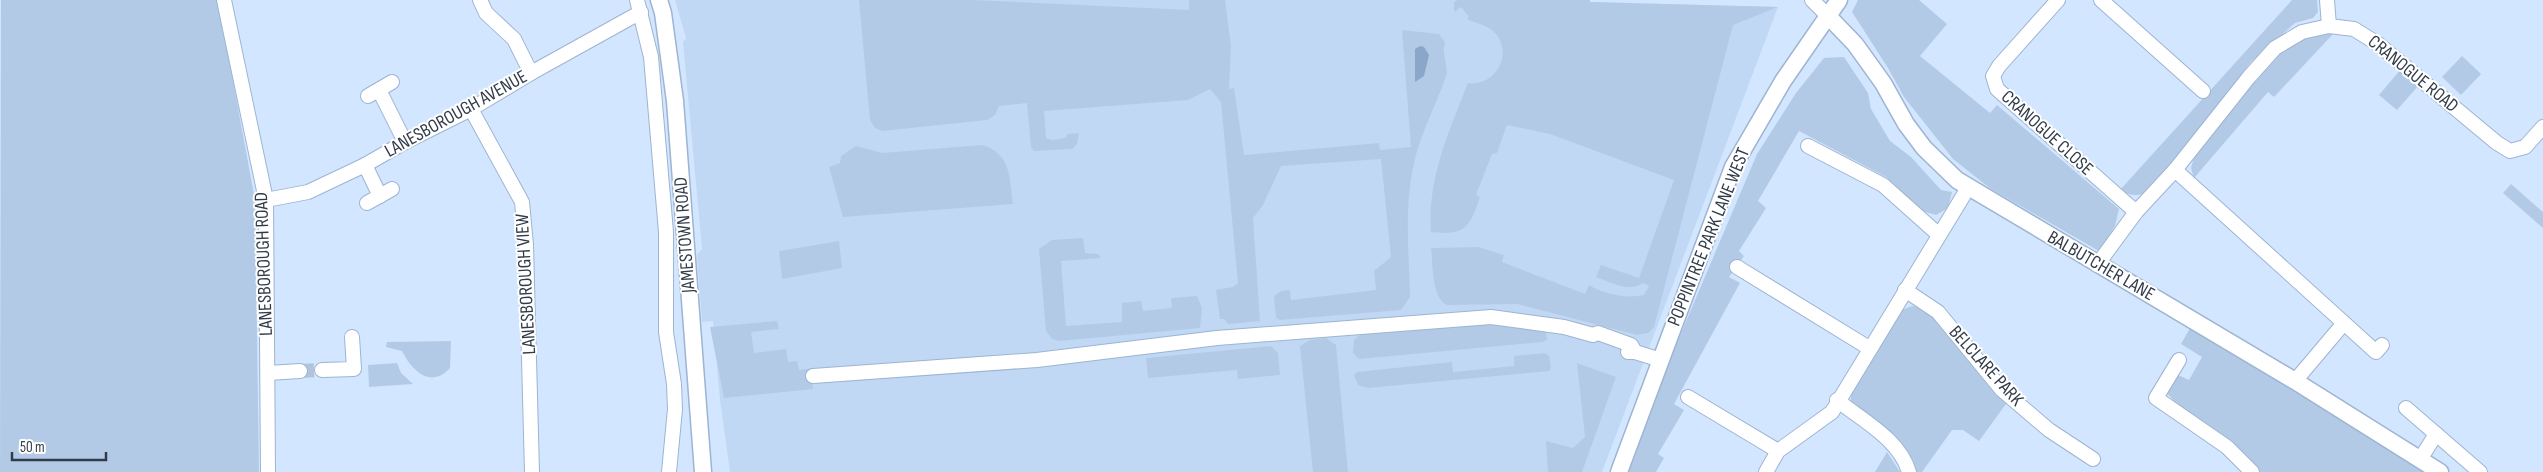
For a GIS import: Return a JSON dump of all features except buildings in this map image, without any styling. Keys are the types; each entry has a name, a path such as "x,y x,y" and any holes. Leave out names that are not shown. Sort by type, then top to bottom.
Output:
{"street":[{"name":"LANESBOROUGH ROAD","path":"224,0 266,200 268,472"},
{"path":"480,0 486,13 514,39 531,73"},
{"name":"JAMESTOWN ROAD","path":"659,0 663,13 675,101 703,472"},
{"path":"1812,0 1828,16 1839,0"},
{"name":"CRANOGUE CLOSE","path":"2058,0 1999,66 1993,76 1997,89 2136,212"},
{"path":"2102,0 2203,91"},
{"path":"2327,0 2329,26"},
{"name":"LANESBOROUGH AVENUE","path":"266,200 308,192 365,165 470,109 639,6"},
{"path":"639,6 651,57 666,232 666,332 674,384 675,409 669,472"},
{"name":"BALBUTCHER LANE","path":"1828,16 1855,44 1883,83 1906,124 1924,148 1968,188 2295,381 2421,458 2440,472"},
{"name":"POPPINTREE PARK LANE WEST","path":"1620,472 1733,167 1783,81 1828,16"},
{"name":"CRANOGUE ROAD","path":"2097,265 2136,212 2175,170 2249,76 2275,48 2302,32 2329,26 2354,29 2378,44 2497,143 2510,151 2525,147 2543,127"},
{"path":"392,82 374,93 405,142"},
{"name":"LANESBOROUGH VIEW","path":"470,109 522,202 526,245 532,472"},
{"path":"1808,146 1883,185 1939,235"},
{"path":"365,165 379,196"},
{"path":"2175,170 2376,352 2382,345"},
{"path":"1766,472 1778,451 1832,412 1837,400 1968,188"},
{"path":"1737,267 1869,348"},
{"name":"BELCLARE PARK","path":"1905,290 1938,312 2002,390 2049,430 2093,458"},
{"path":"813,376 1037,360 1217,338 1491,317 1559,326 1593,335 1598,333 1631,345 1636,352 1661,360"},
{"path":"2295,381 2344,323"},
{"path":"322,370 354,369 352,337"},
{"path":"2179,360 2156,398 2227,447 2252,472"},
{"path":"268,373 300,371"},
{"path":"1688,397 1778,451"},
{"path":"1837,400 1891,441 1906,462 1909,472"},
{"path":"2406,408 2480,472"},
{"path":"2421,458 2436,434"}],"shaded area":[{"path":"1,0 218,0 255,200 259,472 0,472"},
{"path":"675,0 1514,0 1778,7 1602,472 730,472 720,400 713,321 702,322 697,254 702,249 683,42 686,38"},
{"path":"859,0 973,0 1189,10 1189,0 1225,0 1231,46 1229,89 1234,88 1244,155 1379,143 1380,150 1411,147 1402,30 1439,34 1445,42 1444,51 1447,72 1417,152 1411,180 1408,230 1410,297 1401,310 1280,320 1276,318 1274,296 1281,291 1290,290 1291,300 1376,290 1374,271 1391,257 1381,159 1281,166 1263,205 1253,218 1260,321 1228,324 1224,319 1220,319 1216,290 1233,287 1238,283 1221,102 1210,89 1188,100 1044,111 1046,138 1052,140 1065,138 1068,134 1079,133 1077,144 1072,149 1034,151 1031,147 1027,103 999,106 995,115 987,120 882,131 875,128 870,120"},
{"path":"1457,0 1590,0 1590,2 1778,7 1733,25 1654,327 1648,333 1637,335 1517,304 1447,305 1438,295 1435,288 1431,248 1478,247 1504,255 1502,262 1585,294 1589,285 1615,295 1644,295 1649,286 1643,283 1638,286 1626,287 1596,277 1601,265 1639,278 1674,180 1550,134 1507,125 1497,153 1492,154 1476,195 1480,197 1469,222 1459,231 1431,232 1432,193 1436,174 1447,137 1468,83 1478,83 1486,80 1499,67 1502,59 1503,50 1495,33 1485,26 1467,19 1469,17 1461,7 1454,12 1454,2"},
{"path":"1858,0 1919,0 1947,24 1920,56 1990,113 1997,105 2119,209 2115,226 2099,251 1991,189 1953,159 1904,97 1852,12"},
{"path":"2292,0 2317,0 2318,12 2313,18 2295,23 2251,62 2186,148 2149,191 2134,195 2120,190"},
{"path":"2334,33 2274,97 2268,92 2194,178 2191,168 2194,157 2254,77 2289,44 2314,34"},
{"path":"1420,46 1424,47 1429,55 1424,76 1415,82 1415,49"},
{"path":"2462,56 2481,74 2461,95 2442,77"},
{"path":"1844,57 1868,93 1871,109 1890,141 1911,157 1941,190 1952,192 1948,208 1936,215 1922,211 1886,177 1799,131 1758,201 1766,208 1739,251 1744,256 1729,277 1740,283 1674,404 1684,410 1658,454 1664,458 1656,472 1629,472 1676,345 1757,154 1796,93 1824,58"},
{"path":"2401,69 2419,85 2397,110 2379,95"},
{"path":"982,145 999,154 1004,161 1009,176 1013,204 843,217 829,167 840,163 841,156 856,146 882,153"},
{"path":"2511,184 2543,212 2543,228 2503,193"},
{"path":"1083,238 1085,253 1098,254 1101,258 1061,261 1066,326 1122,322 1122,303 1141,301 1143,311 1172,308 1171,298 1197,296 1202,308 1200,328 1059,341 1052,339 1046,331 1039,249 1052,240"},
{"path":"839,241 842,268 782,279 779,251"},
{"path":"1912,306 1923,310 1948,332 2006,404 1979,441 1963,430 1952,430 1922,472 1915,472 1851,405 1851,390 1899,311"},
{"path":"777,321 779,329 751,332 754,353 786,349 788,362 797,361 799,370 812,368 813,389 724,398 710,327"},
{"path":"1478,323 1546,330 1547,340 1543,342 1359,359 1353,353 1354,340 1361,334"},
{"path":"2190,328 2357,429 2423,472 2260,472 2233,446 2176,403 2166,392 2176,374 2189,380 2202,357 2181,344"},
{"path":"1326,338 1336,345 1348,472 1313,472 1300,346 1310,340"},
{"path":"451,341 450,368 436,377 423,375 411,365 402,351 386,347 387,342"},
{"path":"1271,346 1278,353 1280,375 1238,379 1237,370 1148,378 1146,358"},
{"path":"1545,353 1549,356 1551,368 1549,371 1368,388 1358,385 1354,375 1357,372 1452,362 1453,372 1514,366 1514,356"},
{"path":"397,363 401,373 413,384 369,387 368,365"},
{"path":"1577,363 1616,377 1582,472 1548,472 1546,441 1573,448 1585,437"},
{"path":"1887,452 1900,472 1875,472"}],"tunnel":[{"path":"300,371 322,370"}]}
